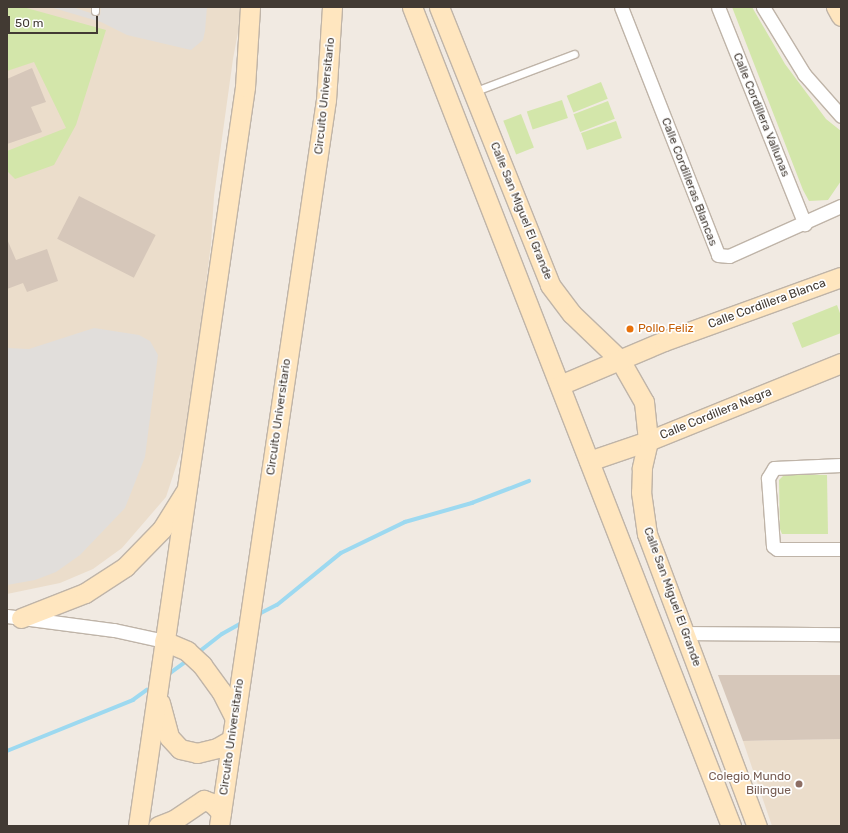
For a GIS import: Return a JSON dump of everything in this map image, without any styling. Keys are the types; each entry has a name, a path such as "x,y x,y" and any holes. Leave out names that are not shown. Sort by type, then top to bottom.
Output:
{"street":[{"path":"138,826 246,87 250,7"},
{"name":"Circuito Universitario","path":"220,819 326,100 332,7"},
{"path":"412,7 731,826"},
{"name":"Calle San Miguel El Grande","path":"439,7 550,285 572,314 620,360 644,402 648,441 642,468 642,512 647,534 757,826"},
{"name":"Calle Cordilleras Blancas","path":"621,7 716,252 721,256 729,256 805,224 841,206"},
{"name":"Calle Cordillera Vallunas","path":"718,7 805,224"},
{"path":"763,7 804,74 841,116"},
{"path":"836,7 841,16"},
{"name":"Calle Cordillera Blanca","path":"560,385 664,341 841,277"},
{"name":"Calle Cordillera Negra","path":"589,461 648,441 841,363"},
{"path":"841,465 774,468 768,478 773,546 777,549 841,548"},
{"path":"14,617 84,593 125,567 162,529 189,485"},
{"path":"14,617 114,630 164,641 187,651 202,665 221,691 235,718"},
{"path":"685,633 841,634"},
{"path":"157,690 165,728 173,744 180,749 197,753 217,748 231,740"},
{"path":"158,826 174,820 204,800 212,802 220,819"}],"lane":[{"path":"473,92 574,54"}],"shaded area":[{"path":"7,7 242,7 242,11 233,59 214,196 211,244 187,433 166,497 122,548 93,569 60,583 7,594"},
{"path":"50,7 72,7 100,16 101,7 207,7 203,40 191,50 127,35 101,22"},
{"path":"94,328 139,335 150,341 158,355 145,457 125,508 80,555 56,572 35,580 7,585 7,348 29,349"},
{"name":"Colegio Mundo Bilingue","path":"841,739 841,826 772,826 743,741"}],"green space":[{"path":"7,7 23,7 106,30 76,125 54,165 15,179 7,171 7,151 66,128 34,62 7,71"},
{"path":"732,7 752,7 785,64 826,119 841,131 841,181 828,200 809,201 803,190"},
{"path":"601,82 608,99 573,113 567,96"},
{"path":"562,100 568,118 533,130 527,111"},
{"path":"608,101 615,119 580,132 573,114"},
{"path":"521,114 534,148 516,154 503,121"},
{"path":"616,121 622,138 587,150 581,133"},
{"path":"837,305 841,316 841,333 802,348 792,323"},
{"path":"785,474 827,475 828,534 782,534 780,529 779,480"}],"building":[{"path":"32,68 46,102 31,107 42,132 7,144 7,79"},
{"path":"79,196 156,235 134,278 57,239"},
{"path":"7,239 16,260 47,249 58,281 27,292 23,283 7,289"},
{"path":"718,675 841,675 841,739 743,741"}],"waterway":[{"path":"257,615 277,605 341,553 405,522 472,503 529,481"},
{"path":"199,652 222,634 242,623"},
{"path":"169,674 187,661"},
{"path":"7,751 133,700 147,690"}],"place":[{"name":"Pollo Feliz","path":"630,329"},
{"name":"Colegio Mundo Bilingue","path":"799,784"}]}
